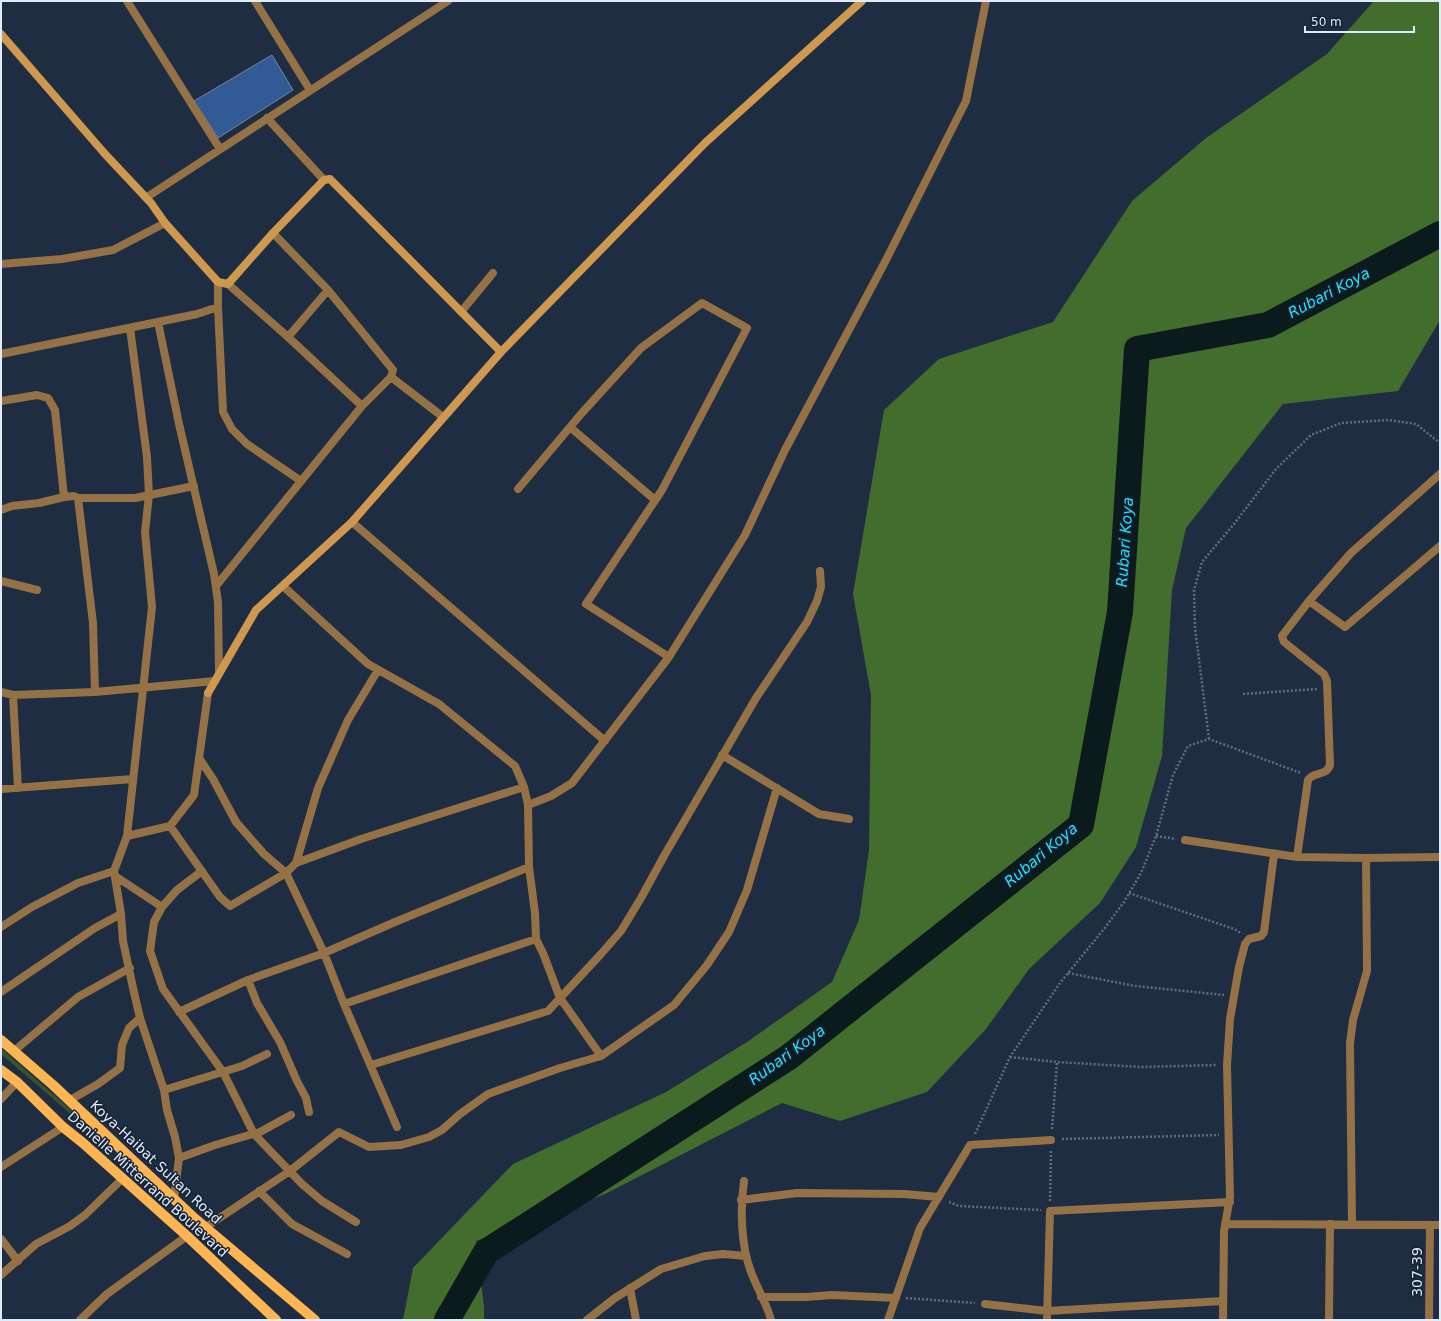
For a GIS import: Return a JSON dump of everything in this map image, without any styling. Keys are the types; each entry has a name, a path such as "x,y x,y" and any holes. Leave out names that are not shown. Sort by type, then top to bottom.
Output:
{"main road":[{"name":"Koya-Haibat Sultan Road","path":"1,1040 70,1100 174,1199 315,1320"},
{"name":"Danielle Mitterrand Boulevard","path":"1,1070 17,1082 64,1127 187,1236 276,1320"}],"street":[{"path":"127,1 220,149"},
{"path":"265,1 256,3 310,90"},
{"path":"147,198 448,1"},
{"path":"127,836 170,826 194,795 208,693 256,610 352,522 501,352 705,143 862,1"},
{"path":"528,805 551,796 572,783 669,657 745,535 785,450 886,260 966,101 986,1"},
{"path":"1,34 105,154 147,198 166,223 218,282 228,284 288,337 362,406"},
{"path":"268,118 324,180"},
{"path":"228,284 273,233 324,180 330,179 501,352"},
{"path":"1,264 62,259 113,250 166,223"},
{"path":"216,586 362,406 391,377 393,370 328,290 273,233"},
{"path":"461,312 493,273"},
{"path":"218,282 223,412 232,429 247,444 301,480"},
{"path":"288,337 328,290"},
{"path":"518,489 570,427 640,348 702,303 747,328 662,490 586,604 669,657"},
{"path":"1,354 197,314 218,308"},
{"path":"158,322 179,424 216,586 218,602 219,673"},
{"path":"130,328 147,457 149,495 145,532 152,607 127,836 114,873 121,914 123,941 140,1018 164,1090 167,1110 175,1137 179,1158 174,1199"},
{"path":"391,377 443,417"},
{"path":"1,401 37,395 48,398 55,410 64,497"},
{"path":"570,427 656,500"},
{"path":"1297,857 1308,780 1310,777 1324,773 1330,765 1328,688 1327,679 1324,674 1286,644 1282,639 1283,633 1351,553 1440,474"},
{"path":"1,510 12,506 39,503 64,497 135,498 194,486"},
{"path":"78,498 93,623 95,692"},
{"path":"352,522 605,741"},
{"path":"1309,601 1345,628 1440,546"},
{"path":"371,1065 548,1011 621,931 756,698 807,622 821,587 820,571"},
{"path":"1,581 37,590"},
{"path":"283,586 368,664 439,704 515,766 524,787 528,805 529,867 535,913 536,939 543,953 560,998 601,1056"},
{"path":"296,863 318,788 348,720 378,670"},
{"path":"1,692 13,695 95,692 215,681"},
{"path":"13,695 18,788"},
{"path":"722,755 819,814 849,819"},
{"path":"199,758 213,779 236,822 264,854 286,873 324,953 344,1004 397,1127"},
{"path":"1,789 133,779"},
{"path":"170,826 220,898 230,906 286,873 296,863 361,839 524,787"},
{"path":"206,1227 290,1171 339,1132 369,1147 401,1145 429,1137 442,1130 460,1114 488,1094 560,1068 601,1056 674,1005 711,958 729,932 747,890 777,788"},
{"path":"1184,840 1297,857 1366,858 1440,856"},
{"path":"1223,1320 1225,1224 1230,1202 1227,1065 1230,1019 1245,944 1250,940 1261,936 1264,932 1274,854"},
{"path":"1352,1224 1350,1043 1353,1020 1367,971 1366,858"},
{"path":"179,1012 248,980 324,953 529,867"},
{"path":"202,871 177,890 162,907 154,922 150,951 163,989 223,1072 254,1134 302,1184 322,1201 356,1222"},
{"path":"114,873 162,907"},
{"path":"1,927 32,907 78,883 114,873"},
{"path":"1,992 95,928 121,914"},
{"path":"344,1004 536,939"},
{"path":"14,1051 78,997 130,968"},
{"path":"248,980 257,1003 280,1042 306,1098 309,1112"},
{"path":"70,1100 98,1084 120,1068 122,1045 129,1028 140,1018"},
{"path":"164,1090 242,1066 267,1054"},
{"path":"1,1099 17,1082"},
{"path":"179,1158 215,1145 260,1132 291,1115"},
{"path":"1,1167 64,1127"},
{"path":"888,1320 920,1228 970,1145 1051,1140"},
{"path":"1,1275 36,1244 70,1226 85,1215 122,1179"},
{"path":"744,1181 741,1200 746,1256 761,1296 769,1311 771,1320"},
{"path":"259,1191 292,1224 347,1254"},
{"path":"741,1200 797,1193 904,1194 939,1197"},
{"path":"1047,1320 1050,1211 1230,1202"},
{"path":"1225,1224 1440,1225"},
{"path":"1329,1320 1330,1224"},
{"name":"307-39","path":"1430,1225 1430,1320"},
{"path":"80,1320 107,1294 187,1236"},
{"path":"1,1238 18,1261"},
{"path":"587,1320 615,1298 661,1269 705,1256 723,1254 746,1256"},
{"path":"630,1288 636,1320"},
{"path":"761,1296 806,1297 832,1295 896,1298"},
{"path":"985,1304 1047,1311 1223,1301"}],"path":[{"path":"1209,739 1195,628 1194,590 1202,562 1234,524 1276,469 1311,435 1341,423 1388,420 1416,424 1440,443"},
{"path":"1243,694 1328,688"},
{"path":"970,1145 1010,1057 1060,983 1104,929 1141,873 1156,836 1173,775 1188,746 1209,739 1310,777"},
{"path":"1156,836 1184,840"},
{"path":"1129,893 1234,929 1250,940"},
{"path":"1068,973 1135,986 1234,996"},
{"path":"1010,1057 1057,1062 1141,1066 1227,1065"},
{"path":"939,1197 959,1206 1050,1211 1051,1140 1057,1062"},
{"path":"1051,1140 1228,1135"},
{"path":"896,1298 985,1304"}],"green space":[{"path":"1374,1 1440,1 1440,320 1398,391 1283,404 1186,528 1172,590 1162,756 1136,847 1100,903 1029,969 986,1029 927,1092 840,1121 782,1103 605,1194 476,1241 484,1306 484,1320 403,1320 413,1268 513,1164 666,1092 747,1042 832,982 859,920 869,850 871,695 853,594 884,410 939,359 1053,322 1132,201 1206,138 1327,54"},
{"path":"1,1048 79,1117 112,1151 110,1153 73,1116 1,1054"}],"building":[{"path":"272,55 293,90 218,138 194,101"}],"waterway":[{"name":"Rubari Koya","path":"447,1320 486,1252 789,1057 1081,825 1120,612 1137,349 1268,325 1440,234"}]}
